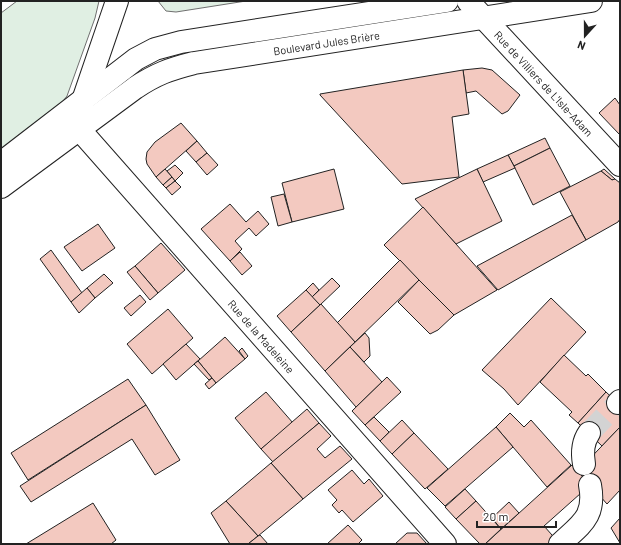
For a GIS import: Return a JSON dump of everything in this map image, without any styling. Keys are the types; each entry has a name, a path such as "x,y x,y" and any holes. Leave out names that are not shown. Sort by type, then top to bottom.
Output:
{"main road":[{"path":"79,129 77,119 117,1"},
{"name":"Boulevard Jules Brière","path":"1,163 136,59 145,53 164,46 447,1"},
{"name":"Rue de Villiers de L'Isle-Adam","path":"468,1 620,164"},
{"name":"Boulevard Jules Brière","path":"1,187 127,93 159,73 194,63 591,1"},
{"path":"108,28 103,54 106,65 127,93"},
{"name":"Rue de la Madeleine","path":"79,129 445,544"},
{"path":"560,544 587,517 592,502 583,449 585,440 589,433"}],"green space":[{"path":"17,1 99,1 95,18 67,96 55,111 1,155 1,13"},
{"path":"158,1 246,1 176,12 166,11"}],"building":[{"path":"482,68 492,70 520,95 508,111 502,114 476,91 466,93 463,70"},
{"path":"463,70 469,114 452,117 459,177 402,184 320,95 320,94"},
{"path":"615,98 620,105 620,135 599,113"},
{"path":"181,123 197,141 156,177 147,164 147,152 155,142"},
{"path":"545,138 550,148 514,166 508,155"},
{"path":"197,141 207,153 196,162 186,151"},
{"path":"550,148 570,186 533,205 514,166"},
{"path":"207,153 218,165 207,175 196,162"},
{"path":"508,155 515,168 483,182 477,169"},
{"path":"175,165 183,173 175,181 167,171"},
{"path":"165,169 172,177 163,185 156,177"},
{"path":"334,169 344,209 292,222 282,183"},
{"path":"477,169 502,221 456,244 415,199"},
{"path":"604,169 615,179 612,180 601,171"},
{"path":"601,171 612,180 615,179 620,183 620,219 618,222 586,240 560,192"},
{"path":"172,177 175,181 166,188 163,185"},
{"path":"175,181 181,187 172,195 166,188"},
{"path":"284,194 292,222 278,226 271,197"},
{"path":"230,204 246,222 258,211 269,224 256,236 249,228 235,241 242,249 230,261 201,229"},
{"path":"423,207 497,290 454,315 384,245"},
{"path":"572,215 586,240 498,290 477,266"},
{"path":"98,224 115,248 82,271 64,247"},
{"path":"161,243 185,270 158,293 135,266"},
{"path":"51,250 82,293 71,302 40,259"},
{"path":"240,252 252,266 242,275 230,261"},
{"path":"400,260 419,280 355,342 337,323"},
{"path":"135,266 158,293 150,300 127,272"},
{"path":"104,274 113,283 95,298 87,288"},
{"path":"332,278 340,286 320,305 312,297"},
{"path":"419,280 454,315 438,330 430,334 398,302"},
{"path":"313,283 319,290 312,297 306,290"},
{"path":"87,288 95,298 79,313 71,302"},
{"path":"306,290 320,305 291,332 277,316"},
{"path":"140,295 146,302 131,316 124,308"},
{"path":"551,298 586,332 518,405 504,389 482,370"},
{"path":"321,304 355,342 325,371 291,332"},
{"path":"168,309 193,338 152,374 127,344"},
{"path":"365,333 369,338 370,356 364,362 350,347"},
{"path":"225,337 245,359 216,383 198,361"},
{"path":"186,344 200,359 176,380 163,364"},
{"path":"350,347 382,382 356,407 325,371"},
{"path":"242,348 248,356 245,359 239,351"},
{"path":"564,355 586,376 588,374 606,392 578,423 569,415 572,412 540,382"},
{"path":"198,361 212,378 209,380 194,364"},
{"path":"387,377 401,392 365,425 352,411"},
{"path":"212,378 216,383 209,389 205,384"},
{"path":"128,379 146,405 28,480 11,453"},
{"path":"266,392 293,423 261,449 235,418"},
{"path":"606,392 620,405 620,427 602,446 578,423"},
{"path":"146,405 180,460 155,475 132,439 31,502 20,486"},
{"path":"307,409 319,423 273,462 261,449"},
{"path":"510,413 524,427 531,420 571,465 547,487 496,427"},
{"path":"374,417 389,432 380,441 365,425"},
{"path":"402,420 414,433 392,454 380,441"},
{"path":"319,423 331,436 317,449 325,458 340,446 352,459 303,499 271,463"},
{"path":"496,427 513,447 445,506 427,488"},
{"path":"620,427 620,490 607,504 578,471"},
{"path":"414,433 448,469 425,489 392,454"},
{"path":"271,463 303,499 258,536 226,501"},
{"path":"572,465 590,485 544,526 560,544 485,544"},
{"path":"352,470 364,484 369,479 383,496 353,522 342,510 339,513 332,505 337,500 328,490"},
{"path":"465,489 476,501 456,519 445,507"},
{"path":"226,501 258,536 248,544 230,544 211,513"},
{"path":"476,501 501,529 485,544 480,544 456,519"},
{"path":"509,502 519,513 501,529 492,518"},
{"path":"93,503 116,540 111,544 26,544"},
{"path":"620,518 620,543 611,528"},
{"path":"348,525 362,540 358,544 327,544"},
{"path":"407,533 417,533 427,544 395,544"},
{"path":"260,535 268,544 248,544 258,536"}],"tunnel":[{"path":"589,433 618,403"}]}
